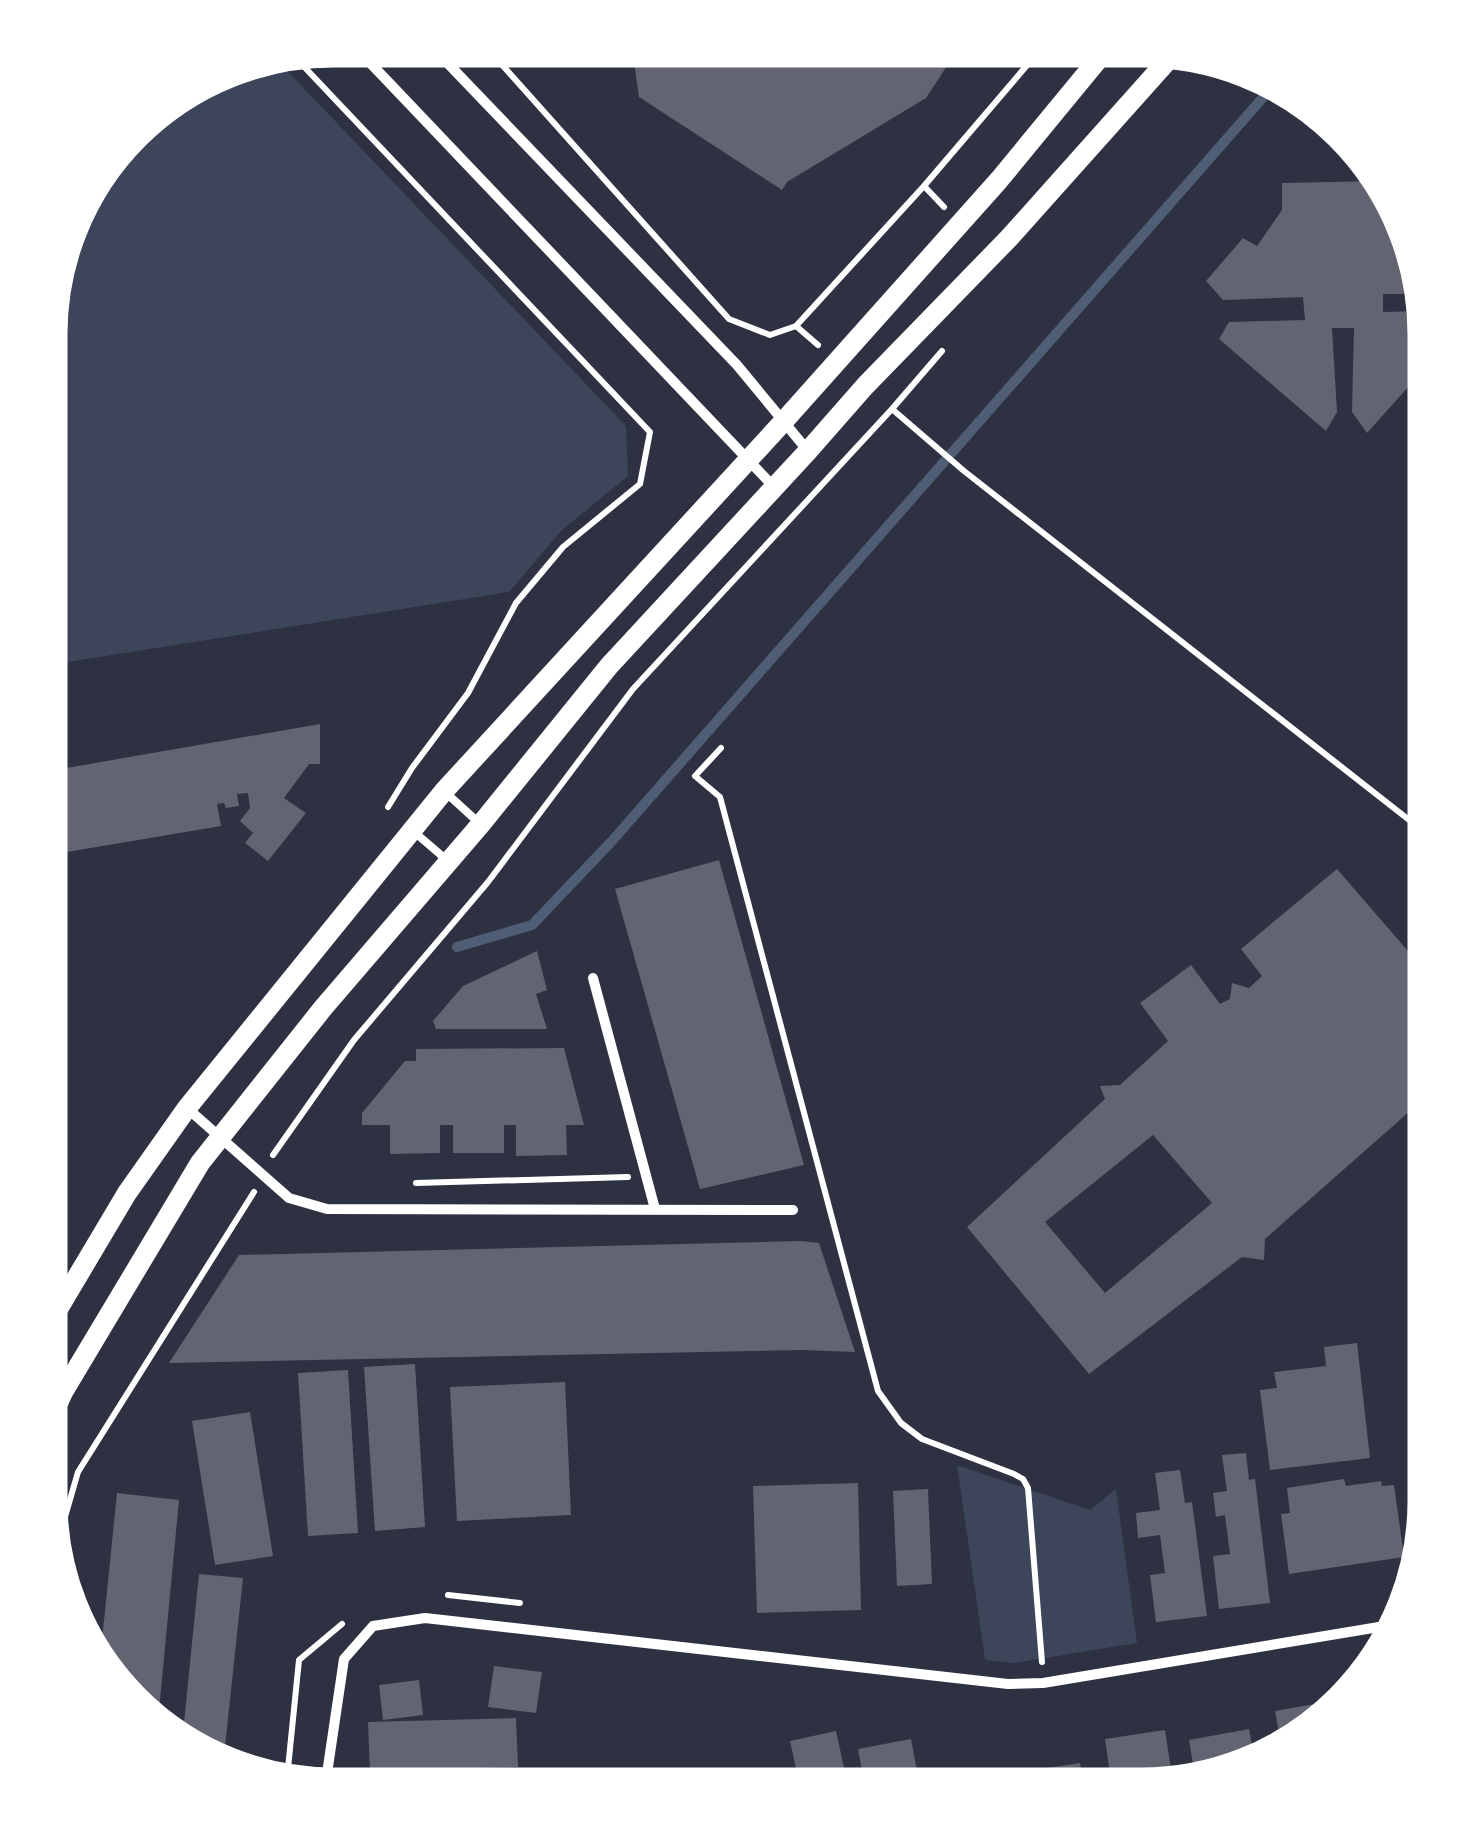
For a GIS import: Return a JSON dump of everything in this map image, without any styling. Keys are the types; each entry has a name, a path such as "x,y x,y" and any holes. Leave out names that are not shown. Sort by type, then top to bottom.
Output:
{"main road":[{"path":"65,1297 127,1193 187,1108 444,791 749,461 999,180 1094,65"},
{"path":"65,1372 220,1136 609,666 864,386 1008,238 1162,66"}],"street":[{"path":"372,65 774,488"},
{"path":"449,65 737,365 808,451"},
{"path":"593,978 654,1209"},
{"path":"187,1108 289,1198 328,1209 793,1210"},
{"path":"328,1769 344,1659 373,1626 425,1618 988,1682 1043,1683 1378,1627"}],"lane":[{"path":"444,791 481,824"},
{"path":"412,830 448,861"}],"path":[{"path":"502,65 730,319 770,334 796,326 1027,65"},
{"path":"304,67 650,432 640,484 563,547 516,603 468,693 388,807"},
{"path":"916,429 1410,820"},
{"path":"262,1174 354,1040 488,882 604,728"},
{"path":"721,748 696,776 720,797 878,1391 902,1423 922,1439 1014,1474 1028,1488 1043,1683"},
{"path":"276,1149 286,1161"},
{"path":"402,1183 646,1176"},
{"path":"66,1515 78,1472 254,1191 266,1204"}],"shaded area":[{"path":"286,70 626,426 628,476 561,531 509,592 65,662 65,334 74,264 85,231 110,185 157,132 199,101 248,79"},
{"path":"957,1465 1090,1510 1116,1489 1137,1643 1014,1663 985,1660"}],"building":[{"path":"634,65 948,65 926,98 787,182 782,190 639,97"},
{"path":"1362,181 1390,231 1407,294 1383,294 1383,312 1409,311 1410,385 1367,433 1352,412 1354,328 1332,328 1337,412 1326,431 1219,339 1229,322 1305,320 1303,297 1223,300 1206,281 1243,238 1257,246 1282,210 1282,183"},
{"path":"320,724 320,764 309,764 284,798 306,813 268,861 245,843 253,833 240,821 250,808 248,793 237,794 239,806 226,808 224,803 217,804 221,826 65,852 65,768"},
{"path":"719,860 804,1165 700,1189 615,889"},
{"path":"1337,869 1409,953 1409,1112 1265,1239 1264,1260 1242,1257 1089,1374 967,1227 1105,1099 1100,1086 1120,1085 1168,1041 1140,1003 1191,965 1220,1004 1230,999 1232,983 1249,988 1262,976 1241,949","holes":["1153,1135 1212,1203 1105,1293 1045,1222"]},
{"path":"537,951 547,990 536,994 547,1029 436,1029 433,1021 463,986"},
{"path":"564,1048 584,1125 566,1125 567,1155 516,1156 516,1125 504,1125 504,1153 453,1153 453,1125 440,1125 440,1153 390,1154 390,1125 362,1125 362,1113 405,1061 416,1061 416,1049"},
{"path":"819,1243 855,1352 169,1363 239,1255"},
{"path":"1357,1343 1370,1458 1270,1470 1260,1390 1277,1388 1274,1372 1326,1366 1324,1347"},
{"path":"415,1364 425,1527 375,1531 364,1367"},
{"path":"348,1370 358,1533 308,1536 298,1373"},
{"path":"565,1382 571,1515 457,1521 450,1387"},
{"path":"250,1412 273,1556 215,1565 192,1421"},
{"path":"1246,1453 1249,1480 1255,1479 1270,1603 1219,1609 1213,1556 1230,1554 1225,1515 1216,1517 1213,1493 1227,1491 1222,1455"},
{"path":"1180,1470 1185,1503 1192,1502 1207,1616 1156,1622 1150,1575 1165,1573 1160,1535 1138,1538 1136,1513 1160,1510 1155,1473"},
{"path":"1344,1479 1346,1486 1381,1481 1382,1486 1394,1485 1404,1557 1289,1574 1281,1514 1290,1513 1287,1488"},
{"path":"858,1483 861,1610 757,1613 753,1486"},
{"path":"928,1489 932,1584 897,1586 893,1491"},
{"path":"117,1493 179,1500 160,1705 121,1665 102,1637"},
{"path":"199,1574 243,1578 225,1747 184,1723"},
{"path":"494,1666 542,1672 536,1713 488,1707"},
{"path":"419,1680 423,1715 383,1720 379,1685"},
{"path":"1317,1704 1279,1732 1275,1711"},
{"path":"516,1718 518,1767 370,1769 368,1722"},
{"path":"1249,1729 1252,1746 1193,1765 1189,1740"},
{"path":"1165,1730 1171,1768 1109,1769 1105,1739"},
{"path":"836,1731 844,1769 796,1769 790,1741"},
{"path":"911,1739 917,1769 862,1769 858,1749"},
{"path":"1080,1763 1081,1769 1040,1769"}],"waterway":[{"path":"457,947 532,925 612,841 1265,96"}]}
